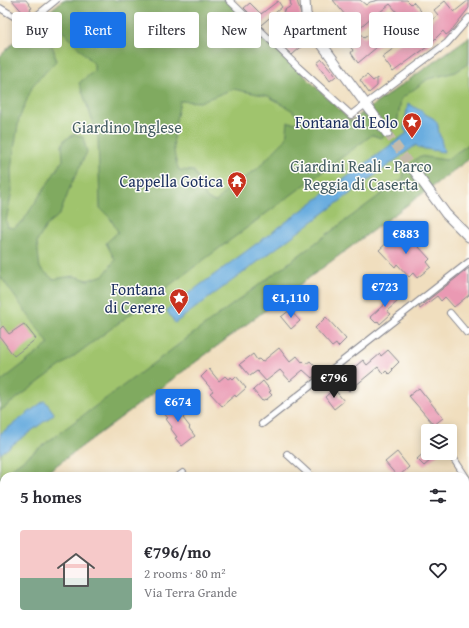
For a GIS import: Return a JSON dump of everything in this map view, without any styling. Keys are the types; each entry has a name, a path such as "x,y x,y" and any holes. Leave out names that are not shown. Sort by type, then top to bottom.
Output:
{"street":[{"path":"0,8 22,21 29,22 56,0"},
{"path":"229,0 298,67 351,115 446,43 469,18"},
{"path":"305,0 306,14 315,35 387,133"},
{"path":"413,169 446,214 469,237"},
{"path":"262,424 469,262"},
{"path":"450,314 467,333 469,332"},
{"path":"287,454 307,472"},
{"path":"455,460 462,472"}],"green space":[{"path":"63,0 227,0 239,12 207,12 207,48 261,48 261,33 269,41 269,48 276,48 351,121 469,37 469,159 47,472 0,472 0,56 12,44 12,48 62,48 62,12 49,12"},
{"name":"Giardino Inglese","path":"63,0 227,0 239,12 207,12 207,48 261,48 261,33 269,41 269,48 276,48 351,121 469,37 469,63 456,72 428,79 401,99 397,125 381,138 372,135 0,411 0,382 49,344 0,276 0,56 12,44 12,48 53,48 56,61 33,85 19,119 11,169 12,191 6,221 8,227 14,228 23,221 63,160 62,146 64,140 75,134 83,137 87,152 71,185 60,214 46,226 37,242 40,268 53,279 74,276 88,280 104,275 115,260 106,243 118,232 110,218 100,208 98,136 79,83 94,71 94,64 79,48 126,48 126,12 70,12 70,39 62,30 62,12 49,12","holes":["233,89 268,96 293,111 302,123 288,122 286,139 257,169 226,191 216,202 207,199 194,171 179,170 176,161 174,152 174,136 180,101 200,102"]},
{"path":"469,144 469,159 47,472 7,472 403,178 404,169 420,156 446,160"}],"water":[{"path":"408,103 419,110 420,109 423,113 436,121 442,139 444,152 419,148 416,145 175,323 167,311 169,308 407,133 404,129"},
{"path":"44,401 54,413 53,415 0,454 0,434"}],"building":[{"path":"12,0 26,0 32,8 30,12 22,12"},
{"path":"290,0 297,0 300,12 284,12 291,6"},
{"path":"333,0 360,0 366,5 370,2 379,0 407,0 411,4 413,2 421,11 397,12 390,4 380,12 369,12 369,19 361,26 361,12 343,12"},
{"path":"469,0 469,8 450,32 446,35 443,31 433,41 433,19 438,15 434,10 445,1 454,12"},
{"path":"278,1 282,7 276,12 269,12 269,18 261,25 261,14"},
{"path":"250,3 259,12 248,12 244,8"},
{"path":"369,34 369,48 376,48 358,63 351,53 353,50 351,48 361,48 361,35 364,38"},
{"path":"285,48 300,48 292,55"},
{"path":"394,48 426,48 393,72 382,57"},
{"path":"322,59 336,76 330,81 317,63"},
{"path":"367,75 373,81 377,78 377,86 369,93 360,80"},
{"path":"406,228 409,232 407,234 430,259 427,262 431,267 417,278 413,273 409,277 397,264 395,267 379,250 390,240 392,241"},
{"path":"469,268 469,295 454,307 445,297 441,301 437,296 420,309 419,307"},
{"path":"385,291 387,293 390,291 398,301 387,311 391,314 380,324 378,321 376,323 370,317 387,302 380,295"},
{"path":"290,310 300,321 291,329 281,317"},
{"path":"326,317 346,339 338,347 336,344 332,347 315,328"},
{"path":"24,324 36,339 14,356 0,337 0,329 3,326 9,334"},
{"path":"279,348 290,362 297,356 306,364 310,361 320,372 312,378 303,370 290,381 280,370 266,381 257,371 250,376 240,364 253,354 257,360 259,359 262,362"},
{"path":"388,350 399,362 389,374 386,371 383,374 378,367 349,391 339,380 363,360 367,365 380,354 381,356"},
{"path":"209,369 219,381 225,376 228,379 231,377 233,379 236,376 246,388 222,406 210,393 213,391 201,377"},
{"path":"263,381 271,391 269,392 272,395 266,400 265,399 262,401 253,390"},
{"path":"419,388 443,418 433,424 409,396"},
{"path":"334,389 344,401 334,409 325,397"},
{"path":"173,400 186,415 183,418 195,436 182,446 175,438 177,437 166,419 168,418 161,410"},
{"path":"397,452 409,467 403,472 394,472 385,462"},
{"path":"421,455 421,460 431,460 424,466 417,459"}],"tunnel":[{"path":"387,133 413,169"}],"place":[{"name":"Fontana di Eolo","path":"412,139"},
{"name":"Cappella Gotica","path":"237,198"},
{"name":"Fontana di Cerere","path":"179,315"}],"park label":[{"name":"Giardini Reali - Parco Reggia di Caserta","path":"361,175"}]}
